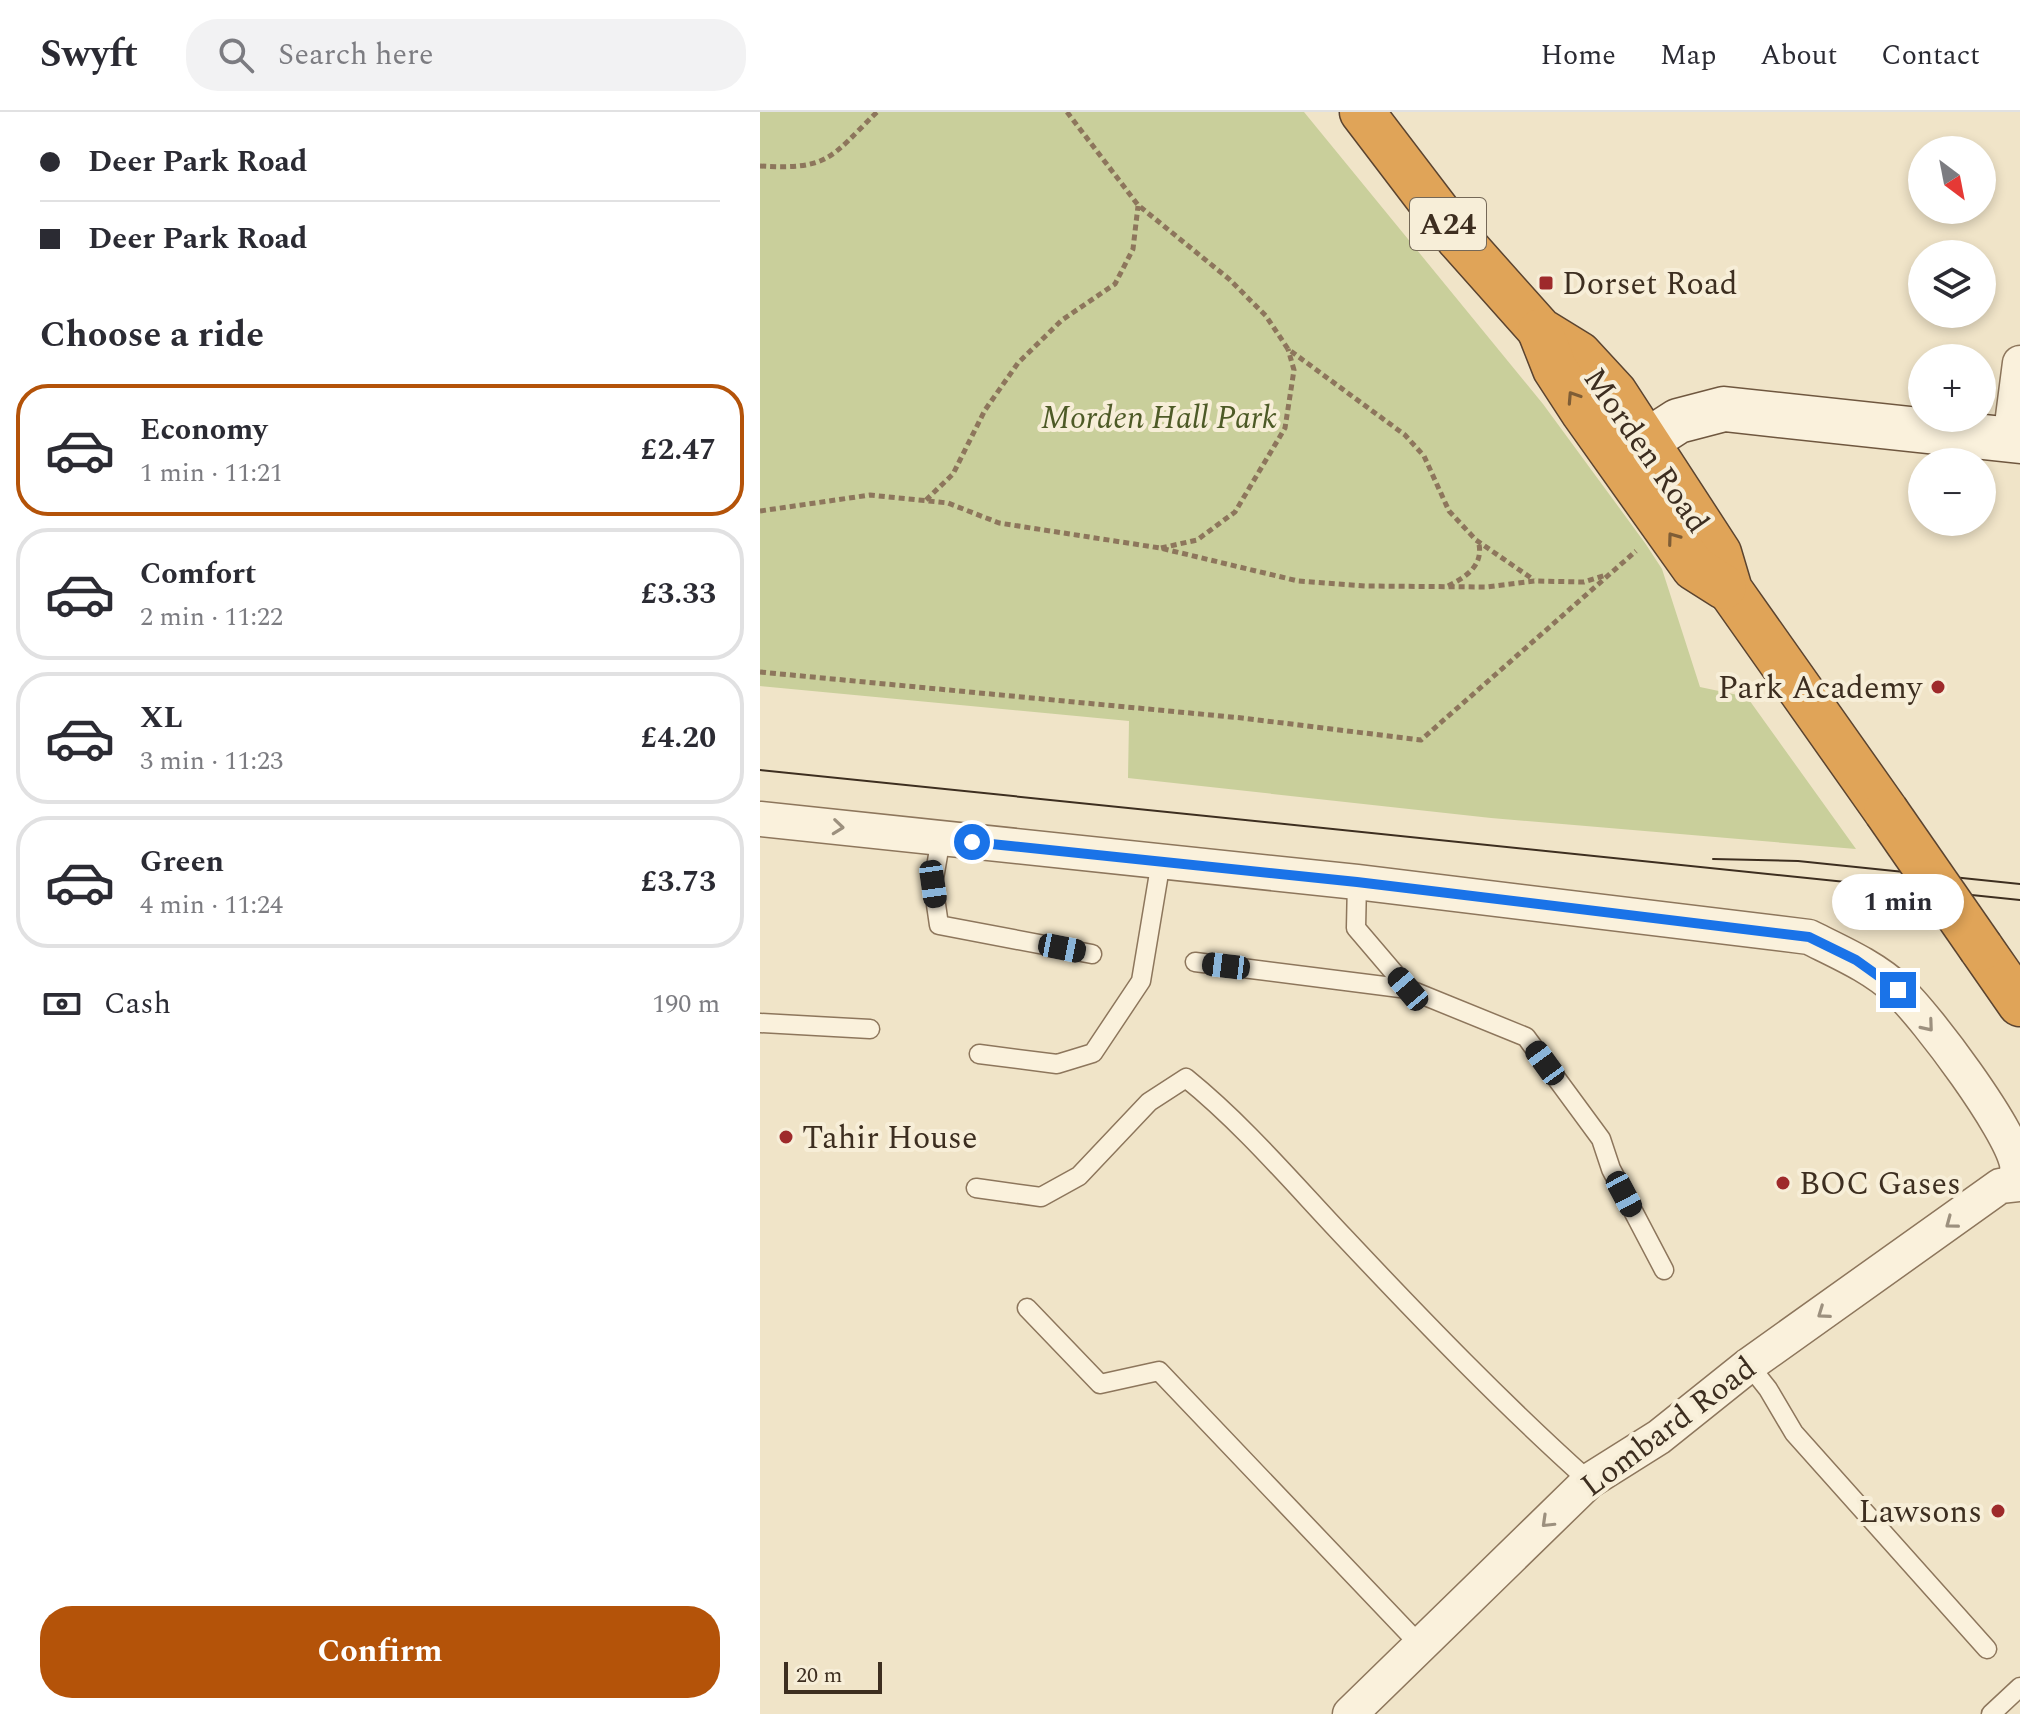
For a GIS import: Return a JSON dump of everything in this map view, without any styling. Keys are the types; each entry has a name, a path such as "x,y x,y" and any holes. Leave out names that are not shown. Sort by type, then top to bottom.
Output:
{"highway":[{"name":"Morden Road","path":"1362,112 1458,238 1540,330 1579,354 1615,393 1719,553 1730,590 2020,1004"},
{"name":"Morden Road","path":"1540,330 1555,369 1694,568 1730,590"}],"main road":[{"path":"1647,441 1678,421 1724,409 2015,441"}],"street":[{"path":"2015,441 2020,363"},
{"path":"760,819 1357,882 1809,937 1856,960 1898,990 1938,1037 1998,1125 2017,1164 2018,1183"},
{"name":"Lombard Road","path":"1350,1714 1589,1481 1659,1437 1749,1365 2000,1186 2018,1183"}],"lane":[{"path":"941,838 933,884 939,925 1092,954"},
{"path":"979,1054 1057,1064 1093,1053 1141,981 1161,861"},
{"path":"1357,882 1356,928 1408,989"},
{"path":"1195,962 1408,989 1526,1037 1601,1139 1611,1169 1664,1270"},
{"path":"760,1023 870,1029"},
{"path":"976,1188 1041,1197 1079,1176 1149,1102 1186,1078 1229,1113 1395,1291 1540,1437 1589,1481"},
{"path":"1027,1308 1100,1384 1159,1371 1420,1645"},
{"path":"1749,1365 1768,1389 1794,1433 1987,1649"},
{"path":"1991,1714 2020,1687"}],"path":[{"path":"760,166 799,168 829,159 877,112"},
{"path":"1067,112 1138,205 1229,279 1266,316 1288,349 1294,370 1285,428 1235,512 1197,540 1160,548"},
{"path":"925,501 953,474 985,410 1018,363 1062,320 1115,284 1133,249 1138,205"},
{"path":"1288,349 1405,435 1424,456 1449,511 1481,547 1477,564 1466,577 1448,586"},
{"path":"760,511 870,495 948,503 999,523 1050,534 1160,548 1298,581 1486,587 1535,581 1584,582 1608,574"},
{"path":"760,672 1242,718 1421,740 1608,574 1666,528"},
{"path":"1476,540 1535,581"}],"green space":[{"name":"Morden Hall Park","path":"760,112 1304,112 1543,404 1645,543 1662,569 1700,687 1747,697 1856,849 1491,818 1128,778 1129,721 760,686"}],"tram line":[{"path":"760,770 2020,900"},
{"path":"1713,859 1798,861 2020,884"}],"place":[{"name":"Dorset Road","path":"1546,283"},
{"name":"Park Academy","path":"1938,687"},
{"name":"Tahir House","path":"786,1137"},
{"name":"BOC Gases","path":"1783,1183"},
{"name":"Lawsons","path":"1998,1511"}],"route":[{"path":"972,842 1357,882 1809,937 1856,960 1898,990"}]}
